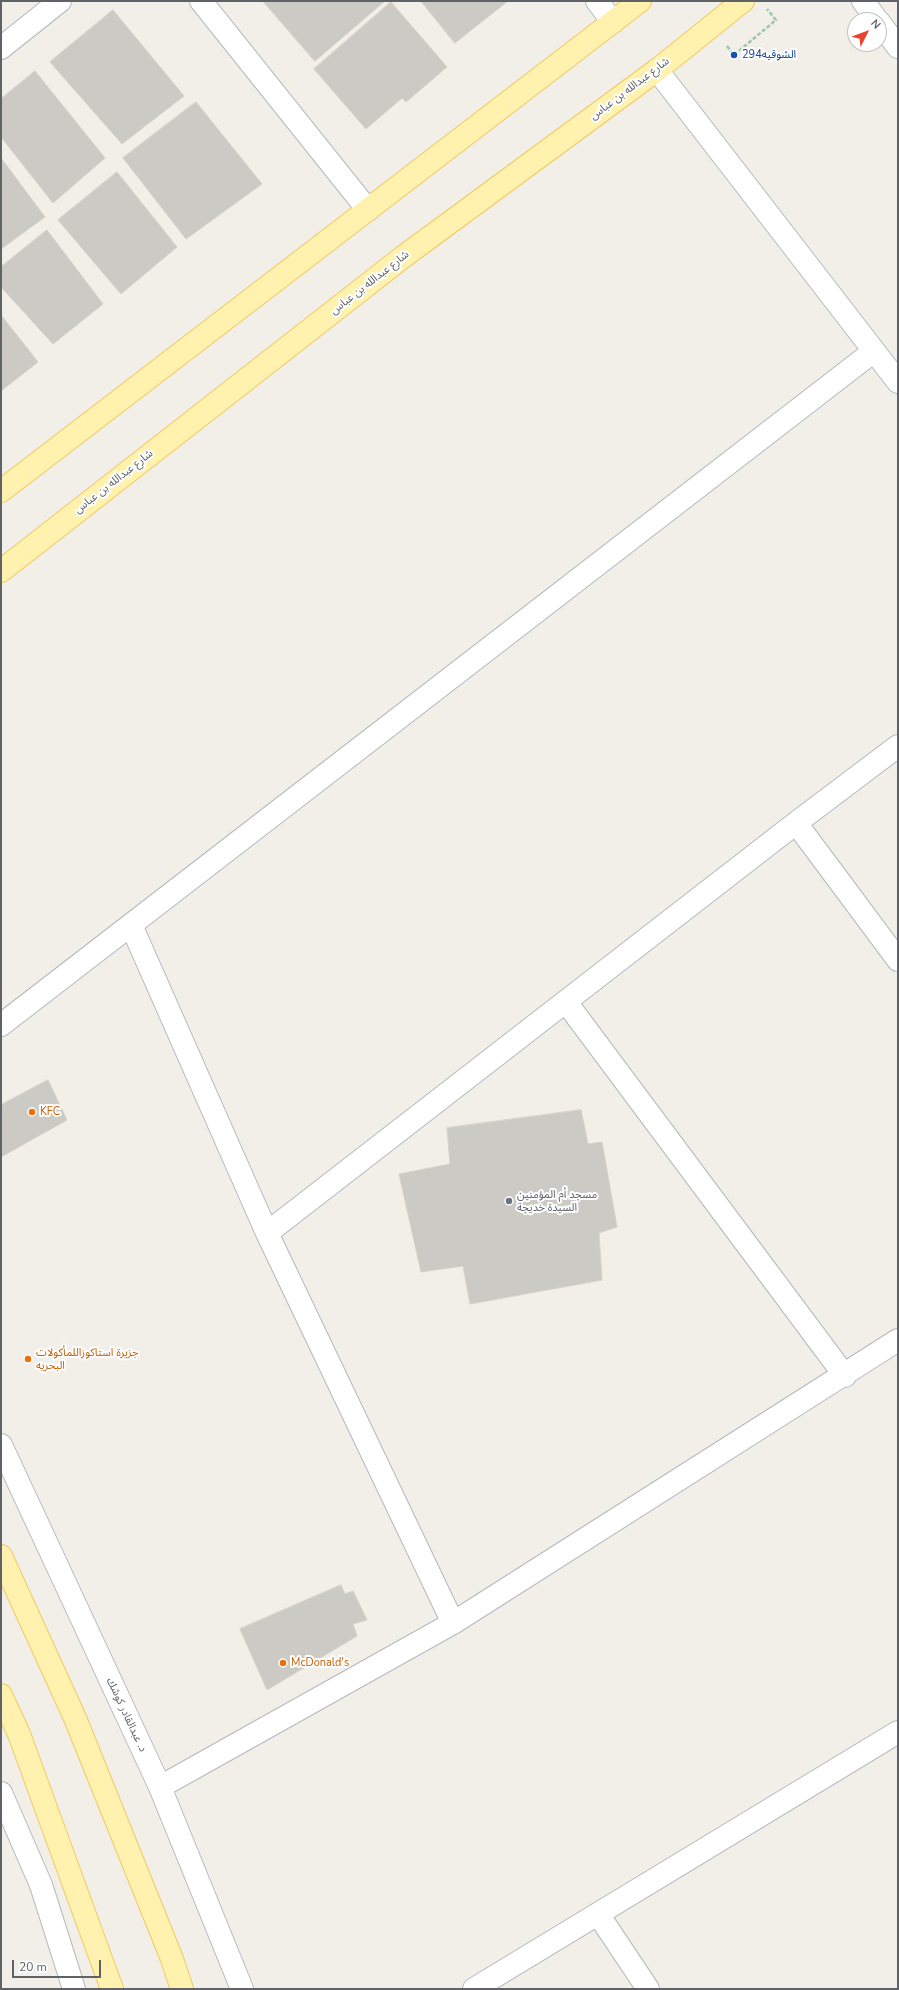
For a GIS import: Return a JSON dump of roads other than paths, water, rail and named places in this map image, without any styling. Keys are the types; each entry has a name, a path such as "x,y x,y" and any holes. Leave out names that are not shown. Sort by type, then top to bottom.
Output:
{"main road":[{"path":"1,491 640,1"},
{"name":"شارع عبدالله بن عباس","path":"1,571 402,257 657,70 743,1"},
{"path":"1,1556 75,1718 172,1959 182,1989"},
{"path":"1,1695 19,1734 112,1989"}],"street":[{"path":"1,48 60,1"},
{"path":"201,1 368,210"},
{"path":"597,1 613,22"},
{"path":"863,1 871,12"},
{"path":"887,33 898,47"},
{"path":"657,70 898,382"},
{"path":"1,1025 874,351"},
{"path":"266,1233 796,823 898,746"},
{"path":"796,823 898,960"},
{"path":"131,925 266,1233 453,1623"},
{"path":"566,1002 845,1376"},
{"path":"160,1787 453,1623 845,1376 898,1340"},
{"name":"د. عبدالقادر كوشك","path":"1,1445 160,1787 242,1989"},
{"path":"474,1989 898,1732"},
{"path":"1,1793 41,1885 74,1989"},
{"path":"598,1914 648,1989"}],"place":[{"name":"الشوقيه294","path":"734,55"},
{"name":"KFC","path":"32,1112"},
{"name":"مسجد أم المؤمنين السيدة خديجة","path":"509,1201"},
{"name":"جزيرة استاكوزاللمأكولات البحريه","path":"28,1359"},
{"name":"McDonald's","path":"283,1663"}]}
